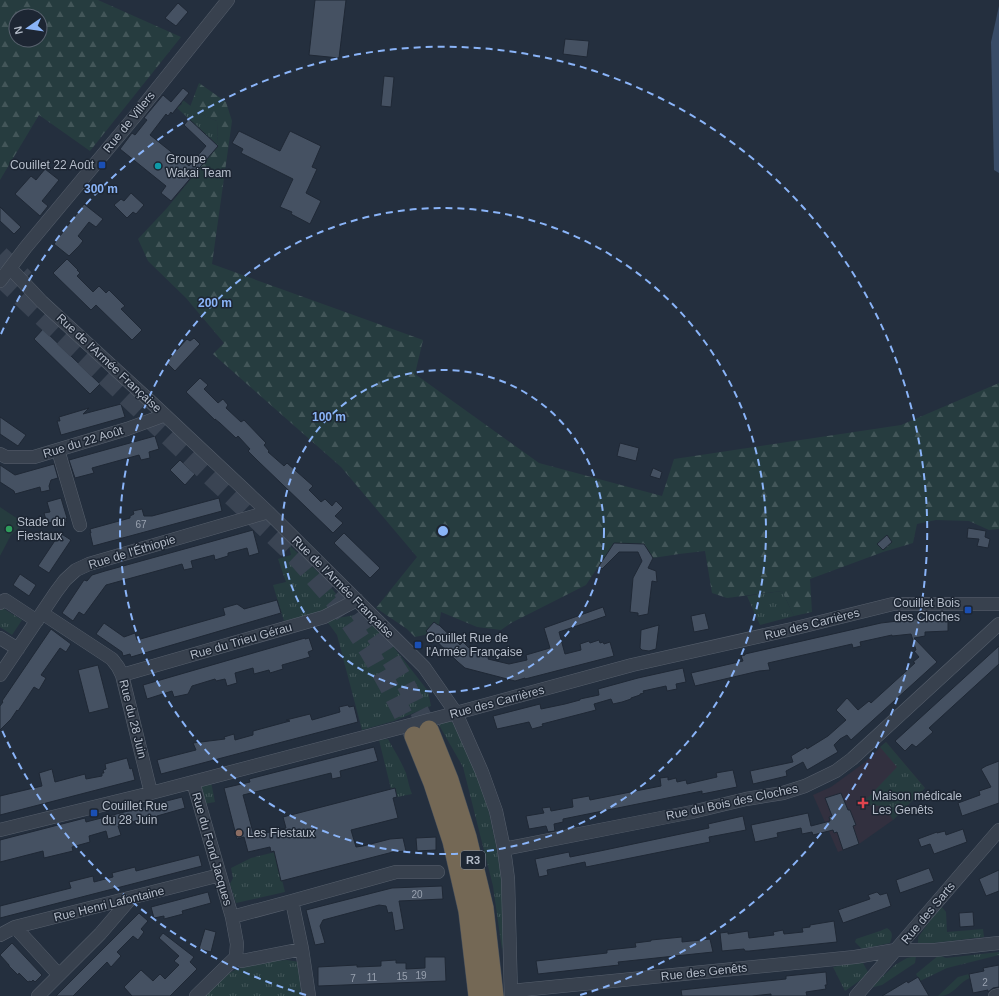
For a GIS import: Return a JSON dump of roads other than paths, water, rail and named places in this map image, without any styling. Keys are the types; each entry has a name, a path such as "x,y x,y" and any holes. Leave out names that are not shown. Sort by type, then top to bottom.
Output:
{"highway":[{"name":"R3","path":"478,996 468,911 452,841 433,783 422,733 449,780 468,836 505,994"}],"street":[{"name":"Rue de Villers","path":"0,281 228,0"},
{"name":"Rue de l'Armée Française","path":"10,268 42,302 268,512 357,600 424,667 456,713 482,772 496,811 504,849 508,879 505,994"},
{"name":"Rue du 22 Août","path":"0,454 6,457 34,457 127,429 165,415"},
{"path":"58,450 80,525"},
{"name":"Rue de l'Éthiopie","path":"0,675 56,592 65,580 76,570 89,564 268,512"},
{"name":"Rue du 28 Juin","path":"0,603 5,600 40,617 112,659 122,675 151,793"},
{"name":"Rue du Trieu Gérau","path":"122,675 324,617 357,600"},
{"name":"Rue des Carrières","path":"0,830 151,793 632,666 892,604 999,604"},
{"name":"Rue du Bois des Cloches","path":"504,849 692,812 746,799 784,793 806,786 836,771 852,759 999,624"},
{"path":"0,638 18,649"},
{"name":"Rue du Fond Jacques","path":"193,782 232,917 237,944 236,957"},
{"name":"Rue des Sarts","path":"856,996 999,830"},
{"path":"232,917 396,872 438,872"},
{"name":"Rue Henri Lafontaine","path":"0,935 15,928 220,875"},
{"path":"38,996 100,934 131,898"},
{"path":"292,901 302,949 309,996"},
{"path":"15,928 59,975"},
{"name":"Rue des Genêts","path":"505,994 855,957 896,950 935,950 999,943"},
{"path":"196,996 236,957 242,961 302,949"},
{"path":"995,996 999,995"}],"water":[{"path":"999,6 999,173 994,170 991,42"}],"tunnel":[{"path":"0,255 25,279"},
{"path":"0,277 298,559 338,605 369,651 414,736"},
{"path":"341,589 349,597 403,679 429,730"}],"place":[{"name":"Couillet 22 Août","path":"102,165"},
{"name":"Groupe Wakai Team","path":"158,166"},
{"name":"Stade du Fiestaux","path":"9,529"},
{"name":"Couillet Bois des Cloches","path":"968,610"},
{"name":"Couillet Rue de l'Armée Française","path":"418,645"},
{"name":"Maison médicale Les Genêts","path":"863,803"},
{"name":"Couillet Rue du 28 Juin","path":"94,813"},
{"name":"Les Fiestaux","path":"239,833"}]}
